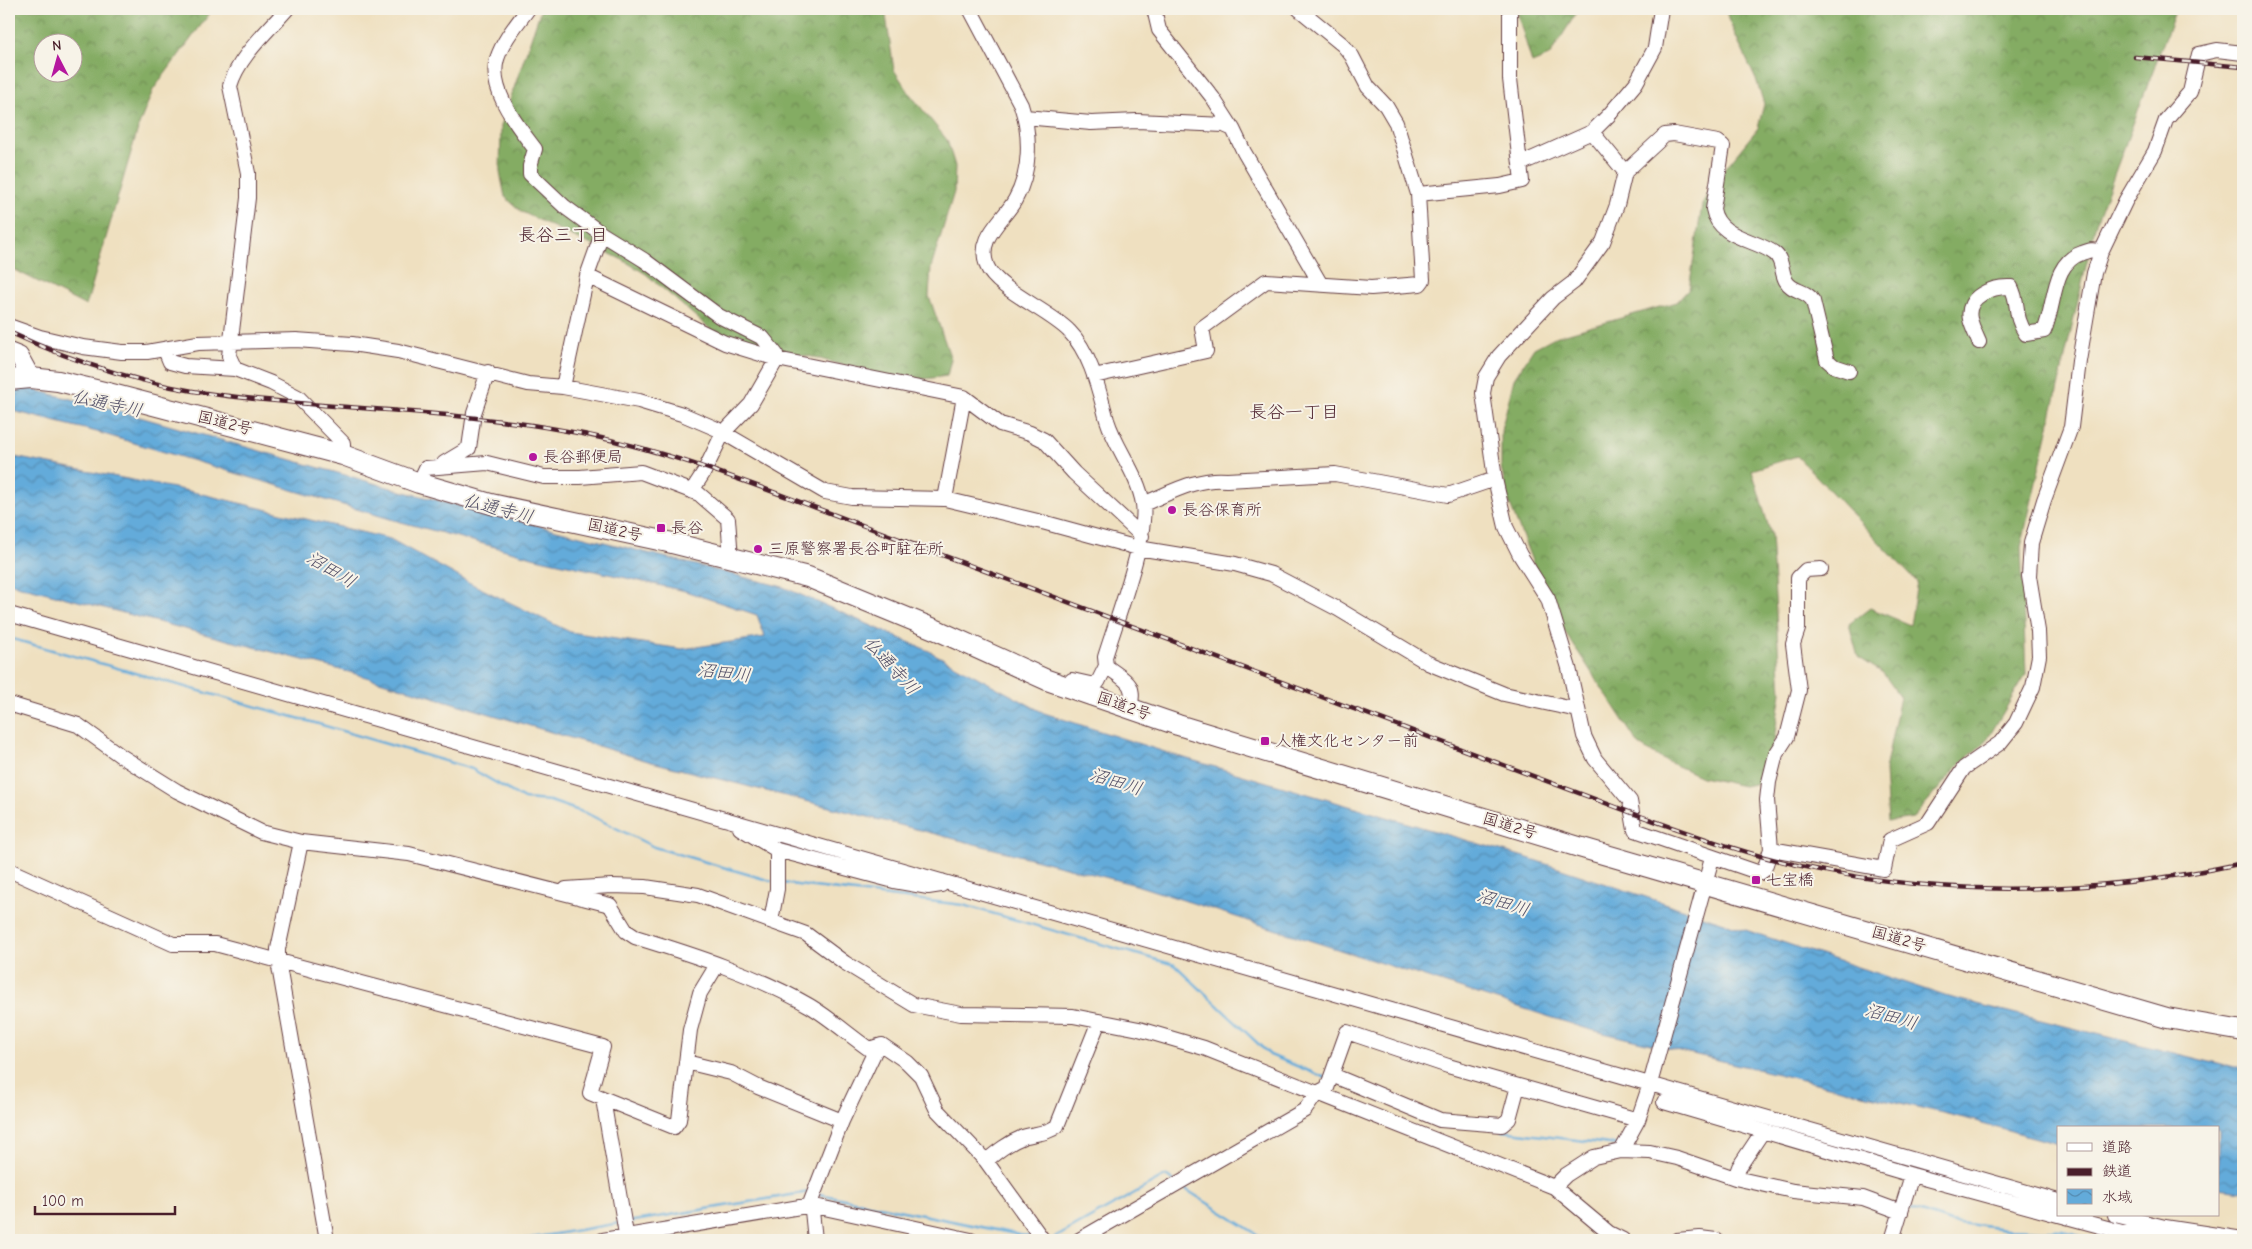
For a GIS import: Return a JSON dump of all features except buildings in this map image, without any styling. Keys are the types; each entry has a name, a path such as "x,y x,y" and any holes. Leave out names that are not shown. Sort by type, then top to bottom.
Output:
{"highway":[{"name":"国道2号","path":"19,378 58,381 108,393 343,455 491,504 808,577 939,631 1047,680 1342,776 1579,847 1704,889 2167,1018 2243,1031"}],"main road":[{"path":"9,352 19,356 19,378"}],"street":[{"path":"235,369 229,356 248,198 248,173 230,86 233,74 240,64 287,9"},
{"path":"528,9 506,40 495,70 497,85 520,130 535,149 530,166 530,174 565,207 602,234 644,260 719,316 763,338 776,354 776,358 751,404 723,433 695,486"},
{"path":"970,9 1025,117 1028,142 1024,181 1015,201 990,232 984,246 987,267 997,281 1062,323 1077,338 1094,376 1110,428 1136,482 1143,504 1140,542 1105,657 1106,666 1098,682 1090,684 1054,675 1020,661 1017,666"},
{"path":"1154,9 1159,30 1214,98 1320,283"},
{"path":"1094,376 1206,351 1202,328 1266,281 1320,283 1370,288 1420,284 1423,280 1418,194 1403,140 1386,106 1368,87 1352,56 1343,45 1300,9"},
{"path":"1418,194 1500,186 1522,181 1510,79 1510,9"},
{"path":"1520,164 1592,132 1614,108 1640,74 1655,48 1661,9"},
{"path":"1771,849 1884,869 1890,840 1928,823 1964,768 2000,743 2016,723 2033,687 2039,656 2038,631 2030,576 2031,543 2071,427 2079,361 2094,273 2101,252 2126,200 2154,151 2166,120 2190,92 2199,54 2217,50 2243,53"},
{"path":"1025,117 1091,123 1137,121 1224,125 1232,129"},
{"path":"1592,132 1626,172"},
{"path":"1821,569 1806,570 1798,578 1798,629 1793,644 1799,690 1787,736 1776,754 1769,782 1767,800 1771,849 1764,870 1760,873 1635,830 1630,801 1595,759 1584,736 1569,668 1548,599 1520,555 1506,527 1495,480 1483,393 1486,377 1499,356 1553,298 1574,282 1588,265 1603,242 1626,172 1665,135 1718,142 1723,146 1713,209 1714,216 1729,232 1742,240 1774,252 1778,257 1785,281 1791,287 1810,296 1813,302 1827,360 1834,366 1849,371"},
{"path":"563,387 587,276 602,234"},
{"path":"1979,342 1970,318 1970,307 1979,296 1999,286 2011,286 2016,296 2018,323 2026,334 2044,331 2051,316 2056,284 2064,265 2076,255 2094,249 2101,252"},
{"path":"587,276 725,343 776,358 964,397 1000,424 1030,433 1044,440 1140,542"},
{"path":"9,326 40,337 83,347 122,352 165,350 198,343 296,340 352,344 398,350 528,384 563,387 639,401 682,414 723,433 825,492 852,497 945,499 1046,523 1140,542 1270,574 1338,609 1428,663 1504,694 1578,710"},
{"path":"165,350 170,362 185,366 235,369 271,382 298,397 343,443 343,455"},
{"path":"436,467 469,448 474,413 488,372"},
{"path":"945,499 964,397"},
{"path":"420,482 426,468 487,463 544,477 580,477 641,472 699,494 710,502"},
{"path":"1143,504 1192,483 1215,479 1335,474 1448,495 1495,480"},
{"path":"668,481 678,479 695,486 706,493 717,512 728,519 731,558"},
{"path":"9,614 1650,1081 2057,1200"},
{"path":"1106,666 1130,684 1134,696 1130,708"},
{"path":"9,704 78,725 121,756 177,791 261,832 302,842 409,854 610,905 626,931 635,937 717,964 767,984 811,1007 868,1049 882,1046 907,1062 921,1076 937,1110 986,1161 1043,1240"},
{"path":"736,822 738,826 777,850 894,881 928,887 941,885 942,880"},
{"path":"302,842 278,950 278,961 326,1240"},
{"path":"771,921 777,889 777,850"},
{"path":"1621,1152 1638,1120 1712,858"},
{"path":"9,870 173,944 215,944 603,1047 590,1093 603,1100 674,1127 678,1120 690,1030 700,993 717,964"},
{"path":"561,892 563,890 611,886 645,887 698,895 806,934 845,963 914,1005 961,1014 1073,1016 1139,1029 1204,1048 1322,1090 1554,1187 1609,1234 1623,1240"},
{"path":"986,1161 1004,1145 1025,1136 1049,1132 1057,1126 1099,1021"},
{"path":"1079,1240 1305,1110 1322,1090 1332,1074 1347,1032 1448,1066 1638,1120"},
{"path":"815,1240 810,1204 842,1121 876,1048"},
{"path":"686,1062 731,1073 758,1087 842,1121"},
{"path":"1332,1074 1440,1120 1502,1125 1509,1119 1518,1086"},
{"path":"603,1100 627,1238"},
{"path":"1664,1102 1912,1175 2057,1214"},
{"path":"1735,1178 1738,1167 1764,1131"},
{"path":"1554,1187 1566,1175 1594,1157 1621,1152 1650,1152 1676,1158 1735,1178 1792,1192 1863,1198 1901,1212"},
{"path":"1892,1240 1912,1175"},
{"path":"603,1240 627,1238 810,1204 970,1240"},
{"path":"2063,1216 2122,1232 2163,1232"},
{"path":"2119,1216 2165,1227 2243,1239"},
{"path":"1677,1240 1700,1238 1716,1240"}],"green space":[{"path":"9,9 213,9 153,90 139,125 86,306 9,267"},
{"path":"541,9 885,9 894,70 910,94 947,140 955,166 954,192 931,268 929,296 951,359 947,376 903,382 813,357 749,348 717,335 646,274 623,260 522,212 505,197 500,172 501,126"},
{"path":"1516,9 1579,9 1549,56 1532,63"},
{"path":"1726,9 2176,9 2096,223 2021,547 2026,674 1987,740 1960,764 1913,818 1888,822 1885,770 1900,697 1883,673 1858,657 1849,624 1870,608 1910,625 1917,582 1797,456 1752,470 1771,535 1781,692 1768,781 1744,786 1702,777 1662,759 1639,745 1552,612 1507,497 1501,466 1501,431 1514,379 1534,348 1555,337 1677,302 1689,289 1702,205 1718,177 1758,128 1764,104 1757,82 1728,19"}],"water":[{"path":"9,380 23,387 115,410 405,492 783,587 929,651 1044,713 1174,755 1531,859 1948,997 2234,1068 2243,1068 2243,1191 2220,1188 2220,1126 2057,1126 2057,1144 1968,1119 1591,1030 1136,885 648,761 349,672 9,583 9,456 189,491 390,539 472,584 570,632 682,649 765,637 757,615 685,591 536,558 390,519 97,432 9,410"}],"waterway":[{"path":"9,638 315,723 472,769 524,799 550,801 588,814 654,847 771,881"},
{"path":"781,883 963,905 1175,965 1270,1055 1326,1078"},
{"path":"1502,1131 1618,1145"},
{"path":"1051,1240 1165,1176 1174,1181"},
{"path":"1778,1181 1808,1186"},
{"path":"1182,1187 1266,1240"},
{"path":"628,1222 809,1192"},
{"path":"820,1194 1035,1238"},
{"path":"1908,1208 1951,1222 2006,1229 2062,1231 2101,1240"},
{"path":"520,1240 620,1223"}],"railway":[{"path":"2135,57 2243,67"},
{"path":"9,332 60,354 112,372 166,386 262,400 514,423 615,441 673,457 731,476 1632,813 1717,843 1768,858 1886,881 1946,887 2005,889 2125,882 2243,863"}],"place":[{"name":"長谷郵便局","path":"533,457"},
{"name":"長谷保育所","path":"1172,510"},
{"name":"長谷","path":"661,528"},
{"name":"三原警察署長谷町駐在所","path":"758,549"},
{"name":"人権文化センター前","path":"1265,741"},
{"name":"七宝橋","path":"1756,880"}],"district":[{"name":"長谷三丁目","path":"563,235"},
{"name":"長谷一丁目","path":"1294,412"}],"water label":[{"name":"仏通寺川","path":"107,404"},
{"name":"仏通寺川","path":"498,509"},
{"name":"沼田川","path":"331,570"},
{"name":"仏通寺川","path":"891,666"},
{"name":"沼田川","path":"724,673"},
{"name":"沼田川","path":"1116,782"},
{"name":"沼田川","path":"1503,903"},
{"name":"沼田川","path":"1891,1017"}]}
